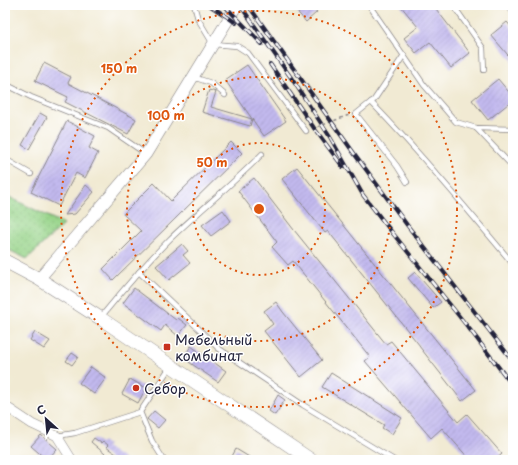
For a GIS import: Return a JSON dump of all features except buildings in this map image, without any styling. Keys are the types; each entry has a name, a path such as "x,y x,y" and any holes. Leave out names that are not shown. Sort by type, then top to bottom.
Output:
{"main road":[{"path":"5,261 39,279 100,318 311,460"}],"street":[{"path":"39,279 146,154 237,5"},
{"path":"5,406 32,424 57,436 72,460"}],"lane":[{"path":"194,5 198,19 213,44 237,46 248,53 306,131"},
{"path":"369,5 424,85 456,122 476,128 513,130"},
{"path":"452,5 483,48 484,70"},
{"path":"404,55 374,100 356,114 397,166 407,182"},
{"path":"193,77 211,83 225,95"},
{"path":"5,84 31,97 108,128 146,154"},
{"path":"371,102 460,200 513,264"},
{"path":"476,128 513,167"},
{"path":"100,318 139,272 171,239 250,167 262,154"},
{"path":"5,159 31,174"},
{"path":"139,272 218,348 303,405 394,460"},
{"path":"57,436 75,433 140,412 171,365"},
{"path":"140,412 152,441 164,460"}],"path":[{"path":"306,131 356,114"}],"green space":[{"path":"5,195 64,224 27,259 5,248"}],"railway":[{"path":"209,5 236,23"},
{"path":"224,5 262,44"},
{"path":"240,5 292,79 330,137 363,195 513,386"},
{"path":"248,5 407,225 513,361"},
{"path":"506,5 513,13"},
{"path":"270,64 343,167"}],"place":[{"name":"Мебельный комбинат","path":"167,347"},
{"name":"Себор","path":"136,388"}]}
